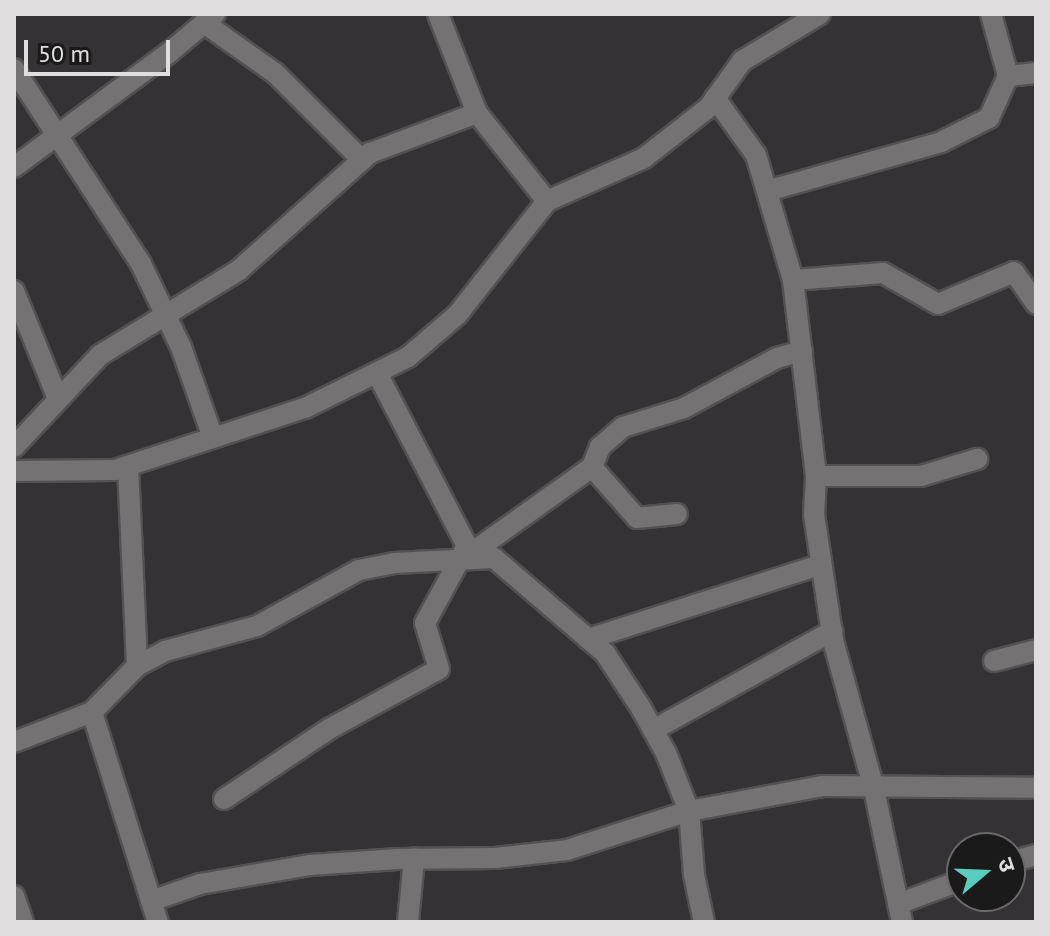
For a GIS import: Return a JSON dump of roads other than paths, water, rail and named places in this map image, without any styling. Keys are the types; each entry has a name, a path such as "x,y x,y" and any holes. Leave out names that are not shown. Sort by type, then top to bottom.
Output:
{"street":[{"path":"438,14 477,113 547,201"},
{"path":"14,471 115,470 305,408 408,357 457,315 547,201 644,158 715,98 742,61 820,14"},
{"path":"767,191 941,142 989,118 1008,76 991,14"},
{"path":"14,167 210,19 275,73 362,160"},
{"path":"14,69 141,264 181,347 213,438"},
{"path":"1008,76 1036,73"},
{"path":"715,98 756,155 793,280 816,476 814,515 820,565 832,631 874,789 900,913 946,889"},
{"path":"14,447 100,355 239,270 370,153 477,113"},
{"path":"793,280 883,273 938,304 1014,272 1036,304"},
{"path":"14,291 58,399"},
{"path":"463,559 592,467 600,447 623,427 684,408 777,358 802,351"},
{"path":"224,799 329,729 439,669 425,623 463,559 467,546 377,373"},
{"path":"816,476 921,476 977,459"},
{"path":"128,466 137,666"},
{"path":"592,467 637,518 677,514"},
{"path":"14,742 92,712 137,666 165,651 257,626 359,570 394,563 494,558 605,653 653,730 689,811 694,875 704,922"},
{"path":"588,639 820,565"},
{"path":"653,730 832,631"},
{"path":"994,661 1036,650"},
{"path":"92,712 158,922"},
{"path":"151,901 200,884 310,865 414,858 495,858 567,850 689,811 822,786 874,789 1036,788"},
{"path":"408,922 414,858"},
{"path":"14,896 23,922"}]}
